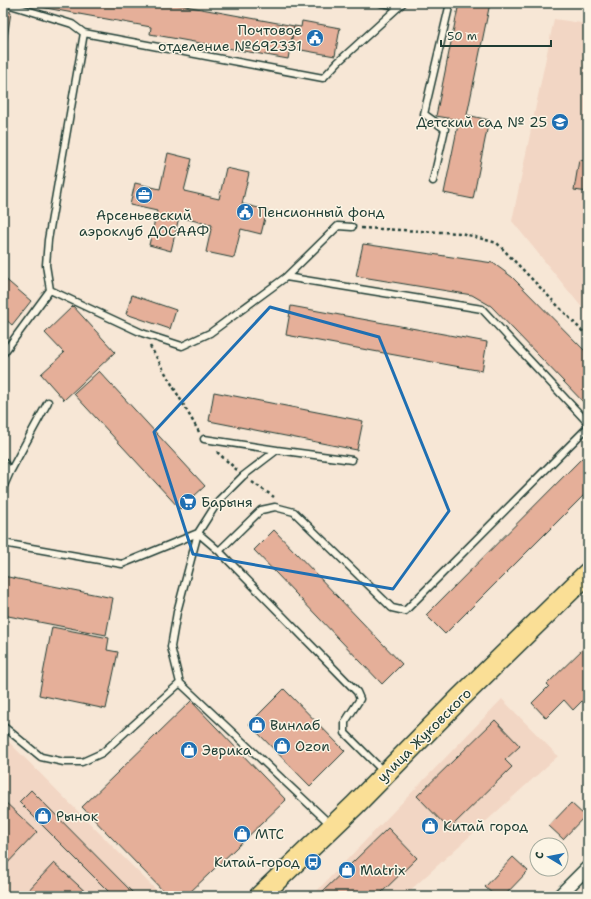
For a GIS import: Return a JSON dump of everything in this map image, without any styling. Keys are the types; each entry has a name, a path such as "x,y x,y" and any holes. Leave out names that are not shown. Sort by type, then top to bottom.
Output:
{"main road":[{"name":"улица Жуковского","path":"260,896 386,774 460,698 588,573"}],"street":[{"path":"559,896 588,867"}],"lane":[{"path":"4,3 72,24 84,33 322,78 401,5"},
{"path":"381,3 401,5"},
{"path":"433,182 445,130 424,114 450,3"},
{"path":"3,354 50,290 46,265 48,240 84,33"},
{"path":"50,290 142,332 182,346 210,333 286,277 338,226 352,227"},
{"path":"286,277 482,309 588,423"},
{"path":"3,488 10,472 48,402"},
{"path":"219,551 261,510 275,507 294,512 392,608 405,611 588,427"},
{"path":"204,439 352,460"},
{"path":"277,450 243,476 219,500 198,533 177,612 171,648 180,683 332,826"},
{"path":"3,461 10,472"},
{"path":"198,533 219,551 357,692 360,699 345,722 345,733 386,774"},
{"path":"3,544 122,564 198,533"},
{"path":"3,726 41,757 64,762 82,762 102,753 180,683"}],"path":[{"path":"352,227 461,233 497,243 588,337"}],"highlighted area":[{"path":"270,307 379,337 449,511 393,589 193,554 154,432"}],"shaded area":[{"name":"Детский сад № 25","path":"554,19 588,24 588,315 512,221"},
{"name":"Китай город","path":"502,699 558,756 404,896 312,896"},
{"name":"Рынок","path":"3,736 162,896 3,896"}],"building":[{"path":"18,3 169,3 294,26 288,59 150,34 151,27"},
{"path":"459,3 490,3 467,115 489,120 473,199 444,193 459,120 436,116"},
{"path":"3,11 11,12 3,64"},
{"name":"Почтовое отделение №692331","path":"302,21 340,28 335,56 290,48 294,26 301,27"},
{"path":"168,153 192,159 184,191 219,199 226,168 249,173 242,204 267,210 261,234 241,229 234,258 206,252 212,225 179,217 171,251 149,245 157,211 130,205 135,183 160,189"},
{"path":"579,160 588,161 588,192 574,190"},
{"path":"363,244 493,263 512,277 588,354 588,407 491,306 472,295 356,276"},
{"path":"3,277 31,301 12,325 3,317"},
{"path":"132,295 176,310 170,329 126,314"},
{"path":"73,306 115,352 64,400 41,374 64,353 45,333"},
{"path":"291,306 487,342 482,371 286,335"},
{"path":"99,371 205,486 180,509 74,394"},
{"path":"214,392 363,421 357,450 209,421"},
{"path":"588,452 588,491 445,634 426,615"},
{"path":"274,530 402,664 382,684 254,550"},
{"path":"3,576 113,598 106,635 3,615"},
{"path":"52,627 109,638 107,650 118,652 106,709 39,695"},
{"path":"588,644 588,695 573,710 564,700 546,718 532,703 549,686 547,684"},
{"path":"284,689 345,751 310,786 249,724"},
{"name":"Эврика","path":"191,701 286,800 186,896 168,896 82,807"},
{"path":"495,720 520,746 505,760 512,767 449,829 417,796"},
{"path":"31,790 136,896 113,896 19,802"},
{"path":"3,800 37,832 3,868"},
{"path":"571,803 585,816 565,837 561,837 549,826"},
{"path":"388,828 417,858 378,896 322,896 320,894"},
{"path":"513,857 528,871 504,896 495,896 485,887"},
{"path":"54,863 90,896 23,896"}],"place":[{"name":"Почтовое отделение №692331","path":"315,38"},
{"name":"Детский сад № 25","path":"560,122"},
{"name":"Арсеньевский аэроклуб ДОСААФ","path":"144,195"},
{"name":"Пенсионный фонд","path":"245,212"},
{"name":"Барыня","path":"188,502"},
{"name":"Винлаб","path":"257,725"},
{"name":"Ozon","path":"282,746"},
{"name":"Эврика","path":"189,750"},
{"name":"Рынок","path":"43,816"},
{"name":"Китай город","path":"430,826"},
{"name":"МТС","path":"242,834"},
{"name":"Китай-город","path":"313,862"},
{"name":"Matrix","path":"347,870"}]}
